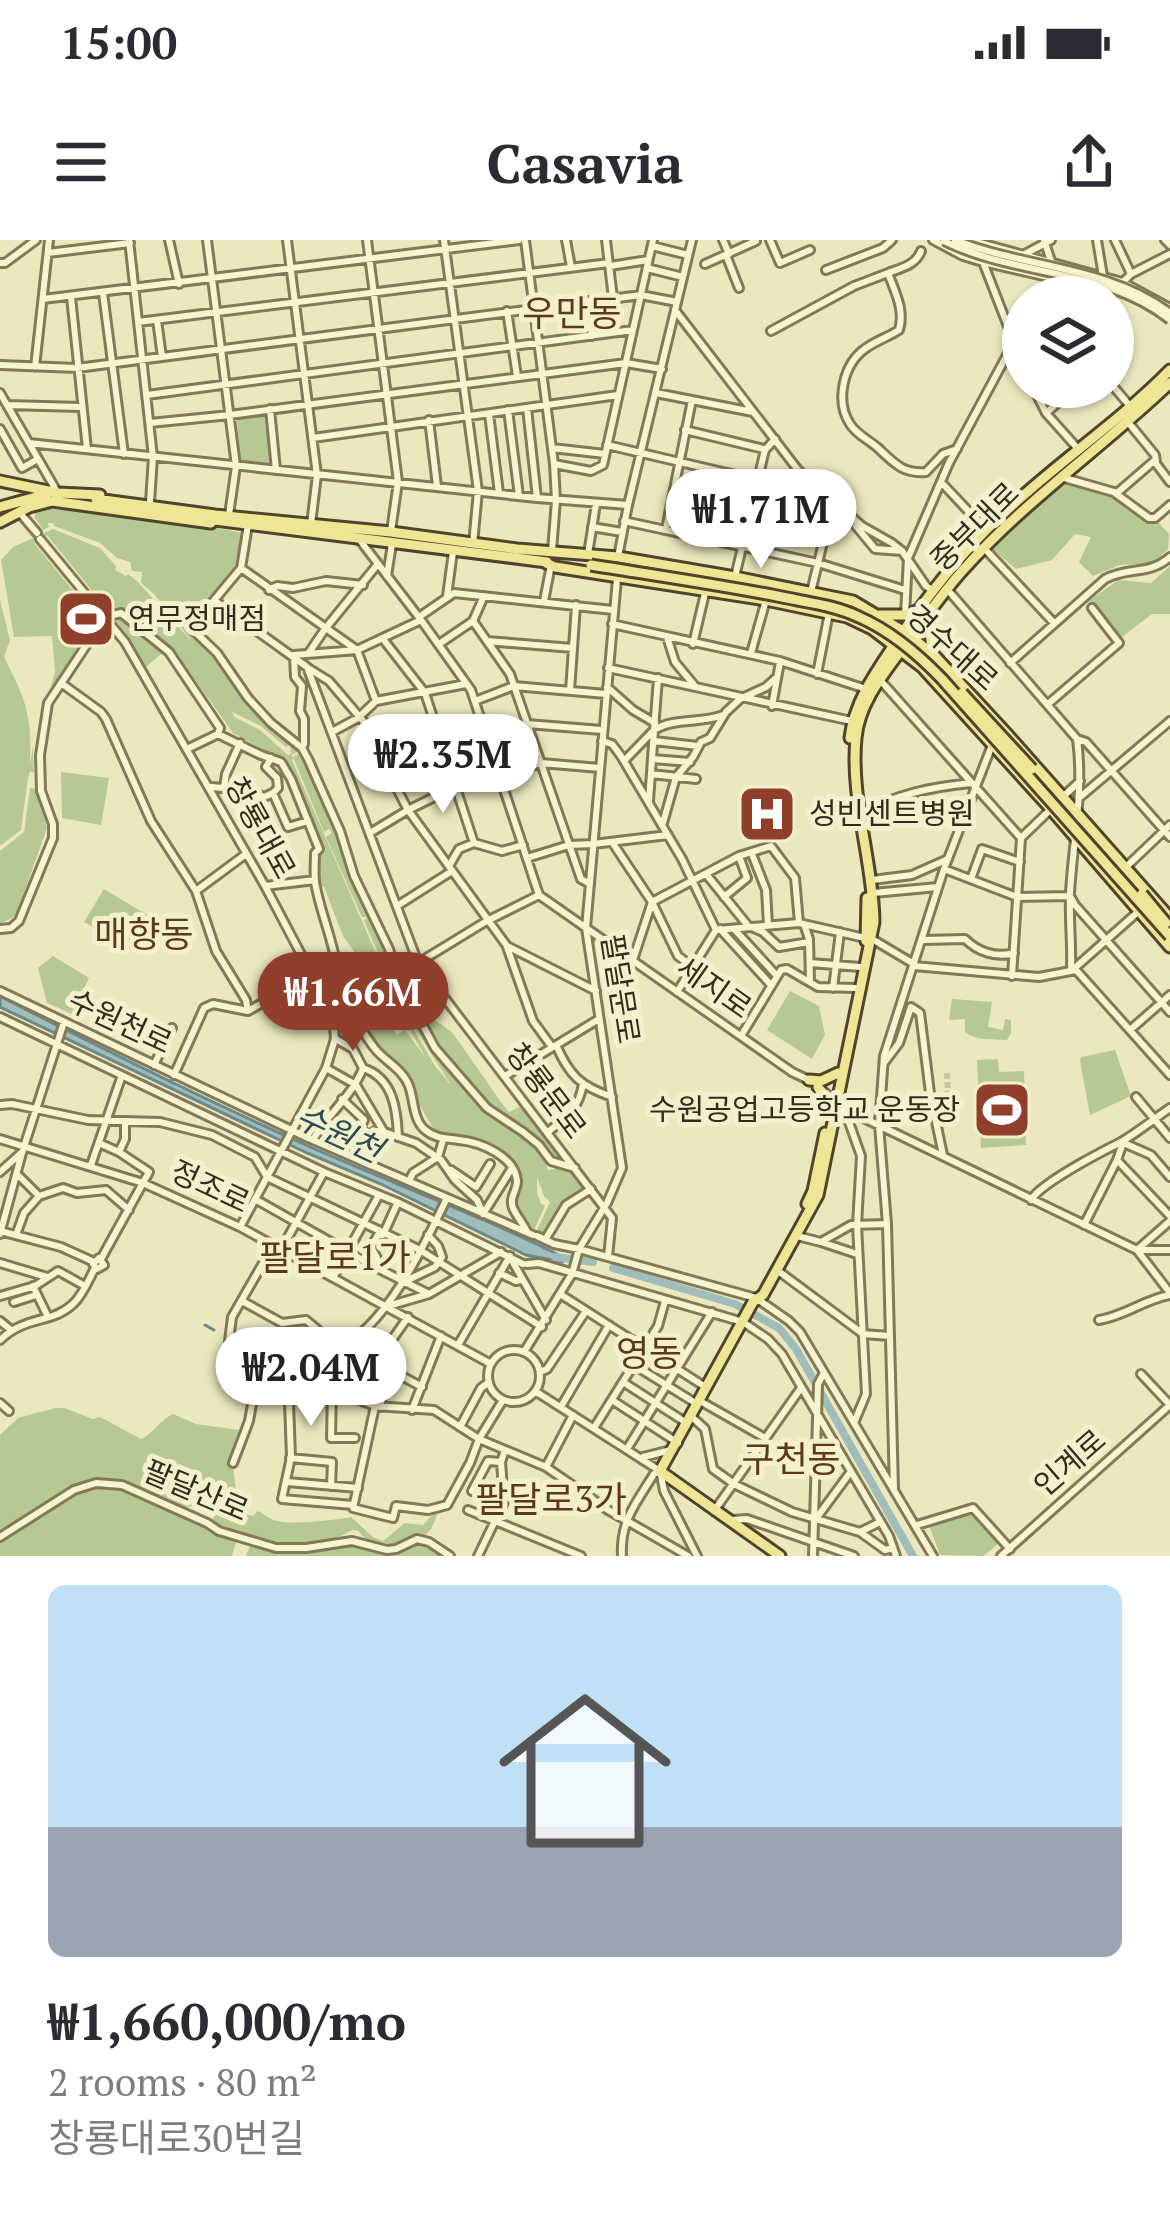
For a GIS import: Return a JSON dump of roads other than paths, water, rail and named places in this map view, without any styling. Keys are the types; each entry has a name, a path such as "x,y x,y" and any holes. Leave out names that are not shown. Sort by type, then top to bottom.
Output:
{"main road":[{"name":"중부대로","path":"1134,406 1170,370"},
{"name":"중부대로","path":"916,613 1170,383"},
{"name":"중부대로","path":"660,1471 811,1196 836,1104 838,1073 869,938 868,892 850,770 852,722 866,688 898,648 932,590 986,530 1132,408"},
{"path":"0,485 213,524 221,517"},
{"name":"창룡대로","path":"0,485 10,507"},
{"path":"0,522 10,507 58,493"},
{"path":"10,507 52,501 150,502 221,517"},
{"name":"경수대로","path":"221,517 311,524 453,551 590,560 618,557 853,601 933,654 1170,922"},
{"name":"경수대로","path":"221,517 248,526 359,539 473,544 847,617 915,661 1170,947"},
{"path":"590,560 817,599 856,609 888,626 930,659 973,704 1170,922"},
{"path":"590,560 838,608 891,635 942,679 1170,936"},
{"path":"879,615 916,613 933,654"},
{"path":"872,629 888,660 915,661"},
{"name":"중부대로","path":"755,1300 764,1295 818,1195 869,938 873,893 856,778 856,736 888,660"},
{"path":"814,1083 838,1073"},
{"path":"814,1083 836,1104"},
{"path":"676,1446 675,1476 689,1492"},
{"path":"660,1471 780,1556"}],"street":[{"path":"0,263 36,240"},
{"path":"35,367 49,240"},
{"path":"169,240 179,284"},
{"path":"221,517 236,466 207,241 223,240"},
{"path":"287,240 317,475 311,524"},
{"path":"367,240 398,482 387,576"},
{"path":"43,299 370,259 445,244 522,240 554,464 556,500 544,601"},
{"path":"566,240 571,267"},
{"path":"606,240 613,298"},
{"path":"618,557 692,240"},
{"path":"723,240 739,288"},
{"path":"770,240 780,263 811,250"},
{"path":"826,269 883,248 892,240"},
{"path":"934,240 963,256 1043,276"},
{"path":"944,240 986,257 1112,288 1170,313"},
{"path":"955,240 1118,284 1170,313"},
{"path":"969,240 1103,276 1097,240"},
{"path":"1115,240 1131,274"},
{"path":"48,253 130,241 153,457 150,502"},
{"path":"1023,255 1046,241 1058,276"},
{"path":"705,264 757,242"},
{"path":"554,464 591,471 603,465 652,243 688,255"},
{"path":"445,244 478,491 473,544"},
{"path":"1129,276 1168,246"},
{"path":"771,331 854,286 910,264 921,251"},
{"path":"983,262 1002,311"},
{"path":"138,322 571,267 647,264 683,277"},
{"path":"888,273 902,311 901,324 867,346 846,374 842,391 848,421 906,471 926,472 943,454 957,448"},
{"path":"1134,290 1170,313"},
{"path":"103,293 124,454"},
{"path":"0,365 77,368 641,295 676,306 799,470 851,518 905,555 932,590"},
{"path":"71,296 87,449"},
{"path":"588,301 592,336"},
{"path":"1134,301 1170,313"},
{"path":"507,311 518,376"},
{"path":"158,320 162,357"},
{"path":"147,395 633,330"},
{"path":"150,423 626,363 662,369"},
{"path":"916,613 905,590 905,555 1002,364"},
{"path":"0,393 58,493"},
{"path":"656,393 755,413"},
{"path":"313,438 618,395"},
{"path":"666,529 692,400"},
{"path":"7,405 81,407"},
{"path":"527,408 537,498"},
{"path":"1044,408 1079,450"},
{"path":"1046,413 1052,408"},
{"path":"270,410 276,470"},
{"path":"508,410 518,496"},
{"path":"489,413 500,494"},
{"path":"429,420 437,486"},
{"path":"1128,422 1155,454 1170,482"},
{"path":"0,429 22,468 38,459"},
{"path":"686,430 765,450"},
{"path":"735,577 765,450 775,439"},
{"path":"29,443 628,505"},
{"path":"552,448 641,454 827,496"},
{"path":"1114,493 1156,462"},
{"path":"1061,477 1114,493 1149,518 1170,505"},
{"name":"중부대로","path":"941,482 986,530"},
{"path":"673,495 826,530"},
{"path":"590,560 596,503"},
{"name":"창룡대로","path":"10,507 125,642 265,886 333,1016 334,1039 326,1068 240,1227"},
{"path":"811,592 826,530 842,509"},
{"path":"851,518 875,549 905,555"},
{"path":"624,521 818,562 905,590"},
{"path":"248,526 241,568 191,628 217,652 271,723 302,748 400,981 435,1048 487,1108 539,1145 551,1161 575,1168"},
{"path":"592,527 622,532"},
{"path":"359,539 466,683 538,896 418,963"},
{"path":"984,548 1053,622"},
{"path":"447,596 453,551"},
{"path":"1010,663 1105,579 1120,571 1158,568 1170,557"},
{"path":"218,734 272,758 286,759 302,748 302,686 295,677 298,660 310,653 377,566"},
{"path":"241,568 356,650 376,701"},
{"name":"팔달문로","path":"524,1352 572,1272 622,1168 586,928 618,575"},
{"path":"269,590 326,581 363,586"},
{"path":"693,644 706,589"},
{"path":"947,589 1077,740 1079,816 1070,896 1074,967 1170,1075"},
{"path":"298,660 310,653 356,650 383,639 454,592 613,610"},
{"path":"439,644 473,621 484,596"},
{"path":"751,653 766,600"},
{"path":"215,601 329,681 383,745 408,810 507,946 533,1021 569,1073 612,1097"},
{"path":"570,691 576,604"},
{"path":"1048,704 1119,644 1092,608"},
{"path":"817,674 830,613"},
{"path":"0,929 20,922 48,854 53,824 41,791 40,755 48,703 105,617 121,614 169,652 220,728 218,734 187,749"},
{"path":"473,621 510,674 581,879 590,884"},
{"path":"612,624 751,653 866,688"},
{"path":"667,637 675,662 696,688"},
{"path":"383,639 425,693 474,843"},
{"path":"487,641 573,648"},
{"name":"창룡문로","path":"298,660 332,732 418,963 604,1207"},
{"path":"772,706 780,661"},
{"path":"608,668 852,722"},
{"path":"662,826 676,777 740,699 777,677"},
{"path":"649,804 658,678"},
{"path":"880,680 1021,838"},
{"path":"61,683 106,719 151,821 196,891 216,951 247,1000 248,1011"},
{"path":"332,732 376,701 466,683"},
{"path":"475,701 514,686 606,691 655,726"},
{"path":"624,761 655,726 707,721 727,712"},
{"path":"1079,798 1170,721"},
{"path":"527,724 603,730"},
{"path":"383,745 436,728"},
{"path":"1077,740 1086,742 1168,831 1125,868"},
{"path":"602,741 612,745 624,761 718,930 772,985"},
{"path":"654,741 700,746"},
{"path":"224,788 240,743"},
{"path":"894,1489 887,1224 879,1125 884,1063 944,869 992,745"},
{"path":"210,788 264,796 273,793 277,778 266,767 272,758"},
{"path":"407,758 422,768 450,773"},
{"path":"286,759 320,849 315,853 315,880 338,964 333,1016"},
{"path":"652,759 690,762"},
{"path":"501,776 541,763 600,768"},
{"path":"370,833 497,766"},
{"path":"651,774 696,779"},
{"path":"1060,794 1080,781"},
{"path":"861,814 910,793 973,785"},
{"path":"273,793 288,827 308,821"},
{"path":"1012,976 1021,838 1051,809"},
{"path":"527,858 569,845 668,835"},
{"path":"612,842 652,902 678,956 693,967"},
{"path":"397,906 451,868 467,843 502,851 523,845"},
{"path":"633,961 652,902 739,856 771,846 795,878 801,923 809,943 810,982"},
{"path":"971,879 982,849 1020,862"},
{"path":"752,852 766,890 768,925"},
{"path":"196,891 246,854"},
{"path":"724,897 747,878 739,856"},
{"path":"872,880 912,875 948,859"},
{"path":"944,869 1017,897 1070,896"},
{"path":"706,874 750,927 779,947 809,943"},
{"path":"265,886 315,880"},
{"path":"873,893 938,887"},
{"name":"세지로","path":"538,896 814,1083"},
{"path":"1070,896 1170,1012"},
{"path":"677,992 718,930 801,923 869,938 914,965 1050,976 1074,967 1139,911"},
{"path":"733,928 779,973"},
{"path":"833,988 840,932"},
{"path":"922,940 965,939 983,951 1013,953"},
{"path":"507,946 596,991"},
{"path":"810,963 860,968"},
{"path":"741,1036 779,973 788,968 818,987 855,988"},
{"path":"174,1075 204,1008 213,1004 248,1011 313,974"},
{"name":"수원천로","path":"0,991 313,1140 535,1236 755,1300 800,1332 917,1525 928,1554"},
{"path":"1130,1030 1170,995"},
{"path":"338,1000 408,1082 420,1125 443,1139 483,1146 512,1168 517,1182 513,1207 535,1236 566,1205 591,1189"},
{"path":"884,1063 898,1043 910,1007 920,1013 929,1093 943,1155"},
{"name":"수원천로","path":"0,1017 525,1264 539,1263 743,1321 775,1346 894,1552"},
{"path":"505,1076 600,1018"},
{"path":"63,1023 0,1232 62,1247 97,1263"},
{"path":"154,1064 172,1028"},
{"path":"334,1039 353,1049 363,1068 373,1071 391,1090 398,1137"},
{"path":"326,1068 352,1082 384,1132"},
{"path":"313,1140 363,1068"},
{"path":"91,1165 122,1076"},
{"path":"548,1132 573,1113 584,1083"},
{"path":"1136,1097 1170,1138"},
{"path":"342,1099 364,1120 358,1160"},
{"path":"0,1106 12,1104 106,1121 160,1122 212,1135 255,1157 266,1177 420,1250 544,1324"},
{"path":"836,1104 1137,1250 1170,1250"},
{"path":"836,1104 861,1156 857,1225 866,1394 854,1423"},
{"path":"1031,1200 1037,1189 1124,1142 1170,1108"},
{"path":"194,1131 201,1113"},
{"path":"119,1152 125,1121"},
{"path":"322,1126 330,1133 364,1139 375,1131 384,1132 423,1147 476,1187 489,1204"},
{"name":"정조로","path":"0,1139 143,1183 240,1227 491,1364"},
{"path":"409,1181 438,1157 443,1139"},
{"path":"1084,1225 1124,1142"},
{"path":"1124,1142 1151,1156 1170,1178"},
{"path":"0,1340 19,1324 73,1305 149,1172 99,1143"},
{"path":"0,1172 23,1149"},
{"path":"1118,1160 1170,1219 1137,1250"},
{"path":"476,1187 490,1164"},
{"path":"448,1168 483,1214"},
{"path":"483,1214 512,1168"},
{"path":"324,1172 298,1222 242,1300 230,1325 229,1342 288,1374 378,1406 434,1411 479,1439 546,1467 626,1521 693,1556"},
{"path":"17,1174 39,1196"},
{"path":"16,1235 24,1213 39,1196 63,1188 77,1193 106,1190 129,1210"},
{"path":"334,1276 380,1195"},
{"path":"255,1198 429,1294"},
{"path":"353,1505 282,1499 290,1459 288,1374 336,1351 388,1306 447,1198"},
{"path":"374,1267 377,1258 371,1247 383,1234 398,1202"},
{"path":"604,1207 612,1218 608,1257"},
{"path":"820,1241 857,1225 887,1224"},
{"path":"404,1281 435,1267 442,1257 428,1235"},
{"path":"797,1235 858,1255"},
{"path":"1100,1320 1170,1294 1137,1250"},
{"path":"458,1345 506,1254"},
{"path":"388,1306 429,1294 506,1254"},
{"path":"506,1254 544,1324"},
{"path":"0,1263 47,1277"},
{"path":"776,1270 863,1334 890,1336"},
{"path":"14,1302 58,1271 85,1286"},
{"path":"500,1273 521,1280"},
{"path":"34,1291 48,1317"},
{"path":"0,1296 34,1291"},
{"path":"560,1294 707,1388"},
{"path":"242,1300 282,1323 306,1320 324,1335 327,1354"},
{"path":"594,1428 658,1326 665,1300"},
{"path":"540,1372 547,1370 586,1310"},
{"path":"627,1449 712,1312"},
{"path":"408,1317 372,1360 422,1387"},
{"path":"0,1321 10,1330"},
{"path":"561,1406 609,1325"},
{"path":"412,1410 441,1336"},
{"path":"509,1350 524,1352 540,1372 535,1391 521,1401 503,1400 489,1382 491,1364 509,1350"},
{"path":"233,1463 264,1361"},
{"path":"634,1365 765,1438"},
{"path":"391,1370 352,1508 392,1518 396,1506 428,1510 447,1505 503,1400"},
{"path":"1141,1374 1170,1405"},
{"path":"814,1556 822,1375"},
{"path":"460,1427 489,1382"},
{"path":"623,1382 705,1429 713,1469 734,1484 792,1512 860,1532 894,1552"},
{"path":"714,1511 801,1388"},
{"path":"332,1390 331,1438 355,1438"},
{"path":"535,1391 660,1471 693,1556"},
{"path":"611,1400 676,1446"},
{"path":"0,1403 9,1411"},
{"name":"인계로","path":"1001,1556 1170,1405"},
{"path":"546,1467 573,1414"},
{"path":"640,1458 676,1446"},
{"path":"478,1556 504,1502 501,1462 505,1450"},
{"path":"290,1459 332,1462 331,1486"},
{"path":"472,1491 488,1461 501,1462"},
{"path":"622,1556 626,1521 660,1471"},
{"path":"815,1518 850,1473"},
{"path":"287,1482 358,1488"},
{"name":"팔달산로","path":"0,1537 74,1490 108,1483 207,1522 219,1532 276,1548 341,1541 387,1550 417,1539 450,1556"},
{"path":"917,1525 973,1508 1010,1549"},
{"path":"468,1510 581,1556"},
{"path":"728,1520 747,1520 854,1556"},
{"path":"860,1532 880,1522"}],"water":[{"path":"0,996 269,1128 532,1242 563,1257 562,1262 526,1255 307,1153 0,1007"}],"waterway":[{"name":"수원천","path":"555,1257 593,1262"},
{"name":"수원천","path":"613,1268 735,1304 779,1328 796,1349 913,1556"},
{"path":"205,1325 214,1330"}],"tunnel":[{"path":"0,516 28,504"},
{"path":"287,759 294,755"},
{"path":"947,1073 948,1096"}],"place":[{"name":"연무정매점","path":"86,619"},
{"name":"성빈센트병원","path":"767,814"},
{"name":"수원공업고등학교 운동장","path":"1002,1110"}],"district":[{"name":"우만동","path":"572,313"},
{"name":"매향동","path":"144,934"},
{"name":"팔달로1가","path":"335,1257"},
{"name":"영동","path":"649,1353"},
{"name":"구천동","path":"791,1459"},
{"name":"팔달로3가","path":"551,1499"}]}
